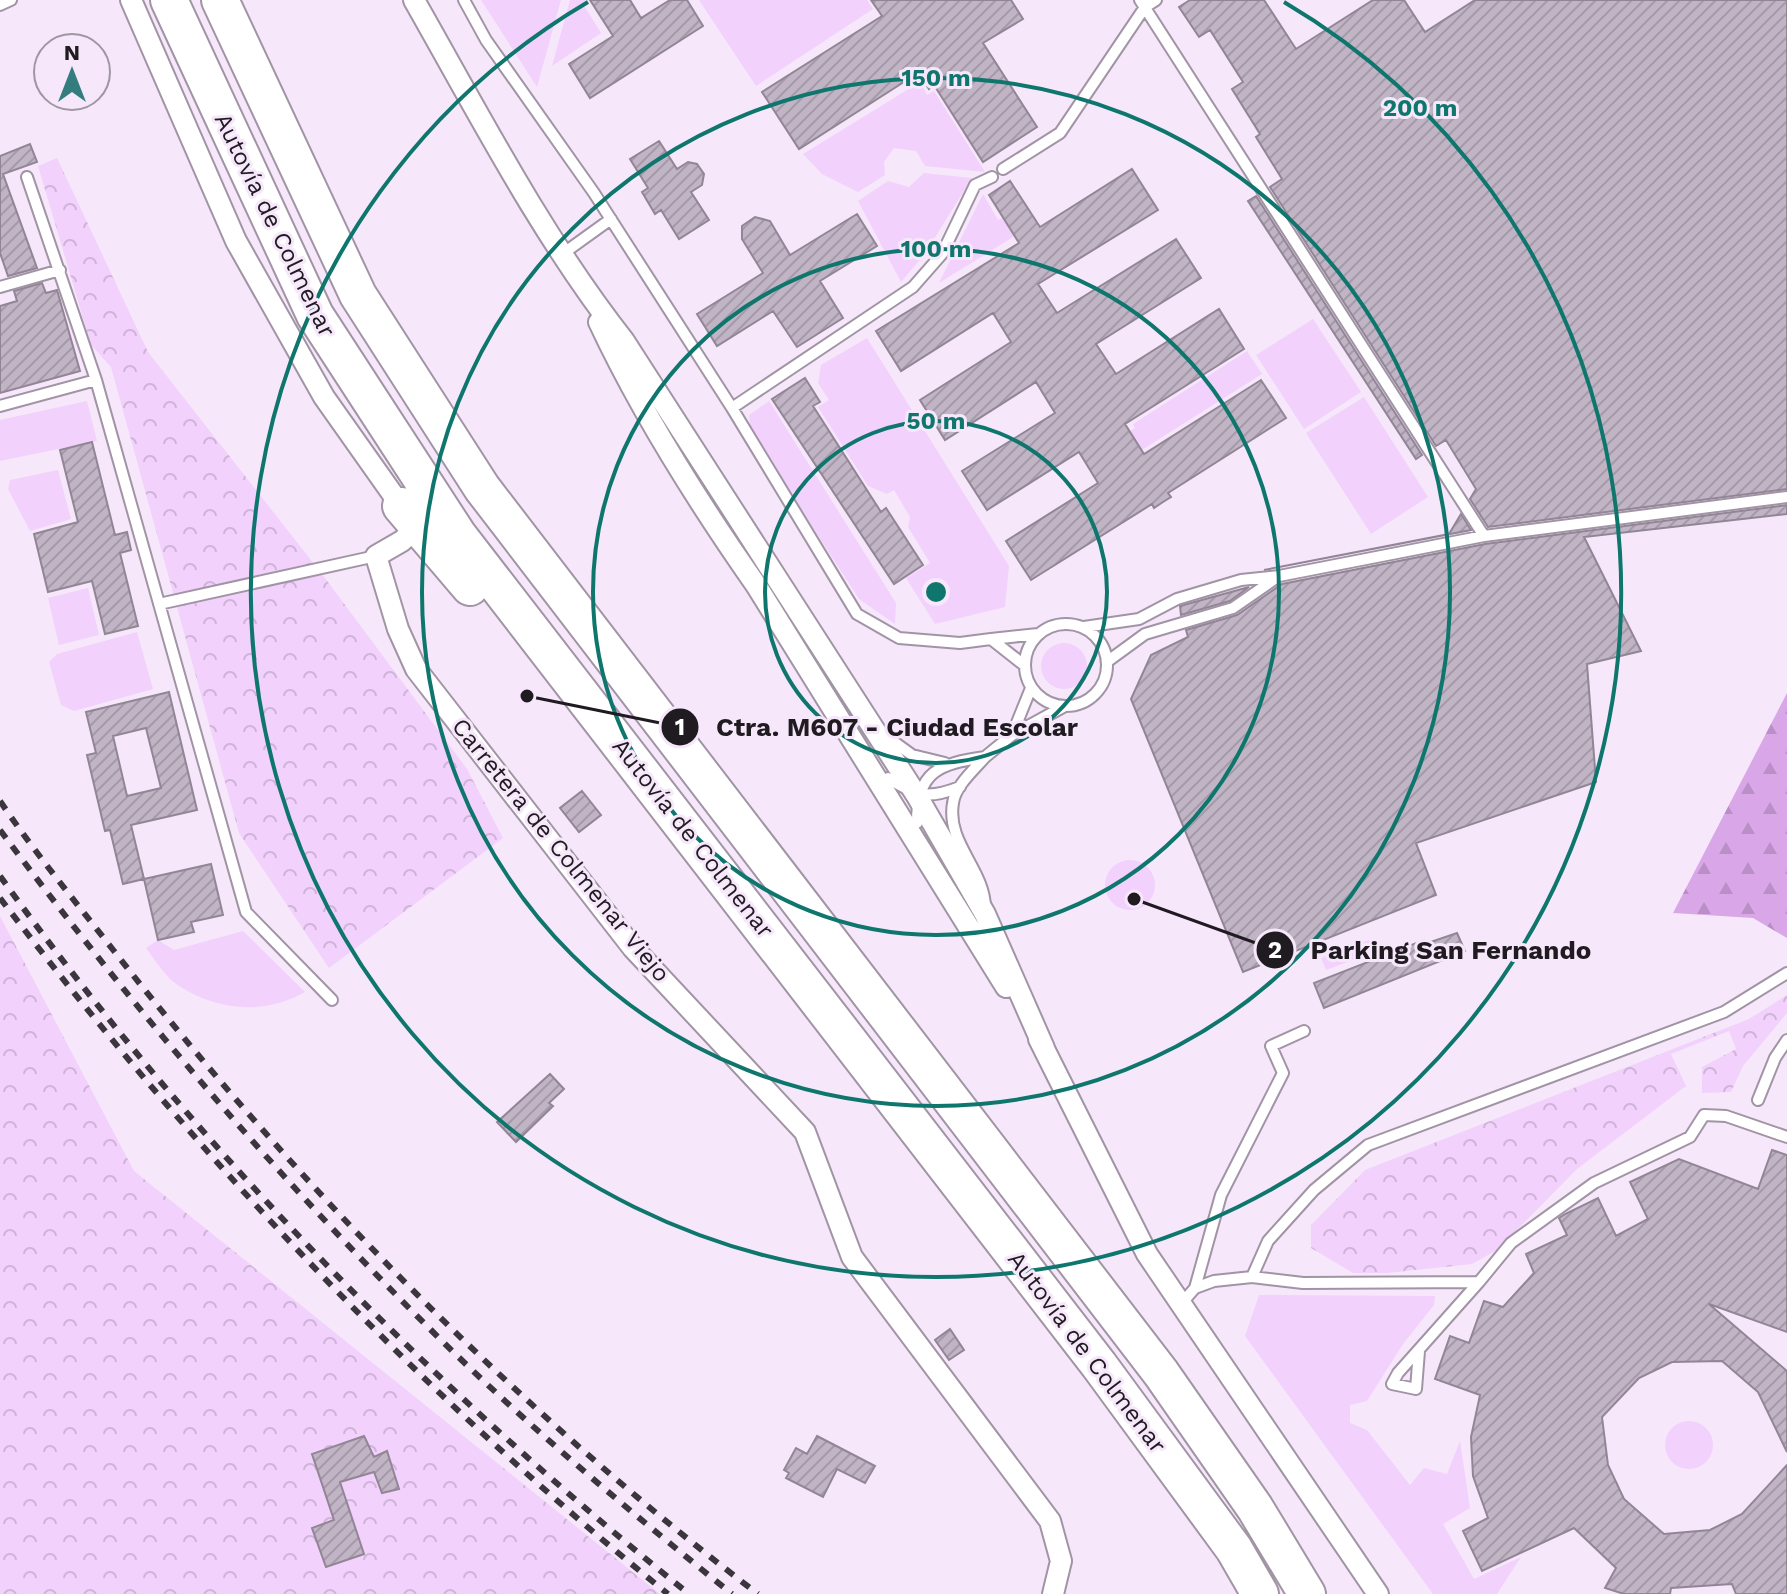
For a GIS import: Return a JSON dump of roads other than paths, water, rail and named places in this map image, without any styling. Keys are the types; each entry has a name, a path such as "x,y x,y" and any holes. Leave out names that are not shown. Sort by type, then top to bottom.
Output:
{"highway":[{"name":"Autovía de Colmenar","path":"169,0 315,315 458,535 1178,1472 1234,1549 1260,1594"},
{"name":"Autovía de Colmenar","path":"220,0 358,295 482,488 1161,1373 1255,1508 1307,1594"},
{"path":"409,516 749,910"},
{"path":"1178,1472 1243,1594"}],"street":[{"path":"131,0 236,241 324,397 409,516 402,541 376,556"},
{"path":"414,0 561,255 624,341 917,796 985,914 1044,1048"},
{"path":"582,287 617,360 717,529 756,585 1044,1048"},
{"name":"Carretera de Colmenar Viejo","path":"376,556 398,629 416,669 633,948 805,1132 852,1257 1050,1521 1061,1561 1053,1594"},
{"path":"756,585 791,619 888,778"},
{"path":"917,823 980,929 1044,1048 1147,1254 1378,1594"}],"lane":[{"path":"0,5 11,0"},
{"path":"464,0 486,40 611,219 732,408 857,614 899,638 960,643 1038,634 1065,624 1084,627 1139,619 1177,599 1241,580 1279,576 1484,536 1787,497"},
{"path":"1003,169 1060,133 1142,4 1156,0"},
{"path":"1142,4 1484,536"},
{"path":"27,177 96,380 246,912 332,1000"},
{"path":"732,408 913,287 942,254 975,185 992,177"},
{"path":"561,255 611,219"},
{"path":"0,287 60,270"},
{"path":"0,406 96,380"},
{"path":"159,604 376,556"},
{"path":"1108,661 1145,634 1233,608 1279,576"},
{"path":"1038,634 1029,646 1024,665 1031,688 1049,704 1063,707 1078,705 1101,689 1108,661 1104,648 1084,627"},
{"path":"991,639 1024,665"},
{"path":"1012,735 1031,688"},
{"path":"985,914 985,890 955,834 953,802 960,787 985,757 1012,735 1063,707"},
{"path":"871,725 912,755 945,763 985,757"},
{"path":"917,823 917,796 923,783 945,763"},
{"path":"888,778 917,796 945,793 960,787"},
{"path":"1252,1277 1268,1241 1314,1190 1368,1145 1724,1012 1787,973"},
{"path":"1181,1304 1195,1288 1221,1195 1283,1073 1271,1046 1304,1031"},
{"path":"1758,1100 1775,1058 1787,1040"},
{"path":"1419,1351 1511,1243 1594,1183 1690,1137 1704,1115 1726,1116 1787,1137"},
{"path":"1195,1288 1214,1281 1252,1277 1303,1283 1479,1282"}],"railway":[{"path":"0,801 56,877 185,1039 336,1211 497,1372 582,1449 758,1594"},
{"path":"0,830 101,961 206,1088 373,1271 540,1433 732,1594"},
{"path":"0,876 74,976 153,1073 320,1258 500,1432 593,1515 689,1594"},
{"path":"0,898 152,1087 313,1266 485,1435 668,1594"}],"place":[{"name":"Ctra. M607 - Ciudad Escolar","path":"527,696"},
{"name":"Parking San Fernando","path":"1134,899"}]}
